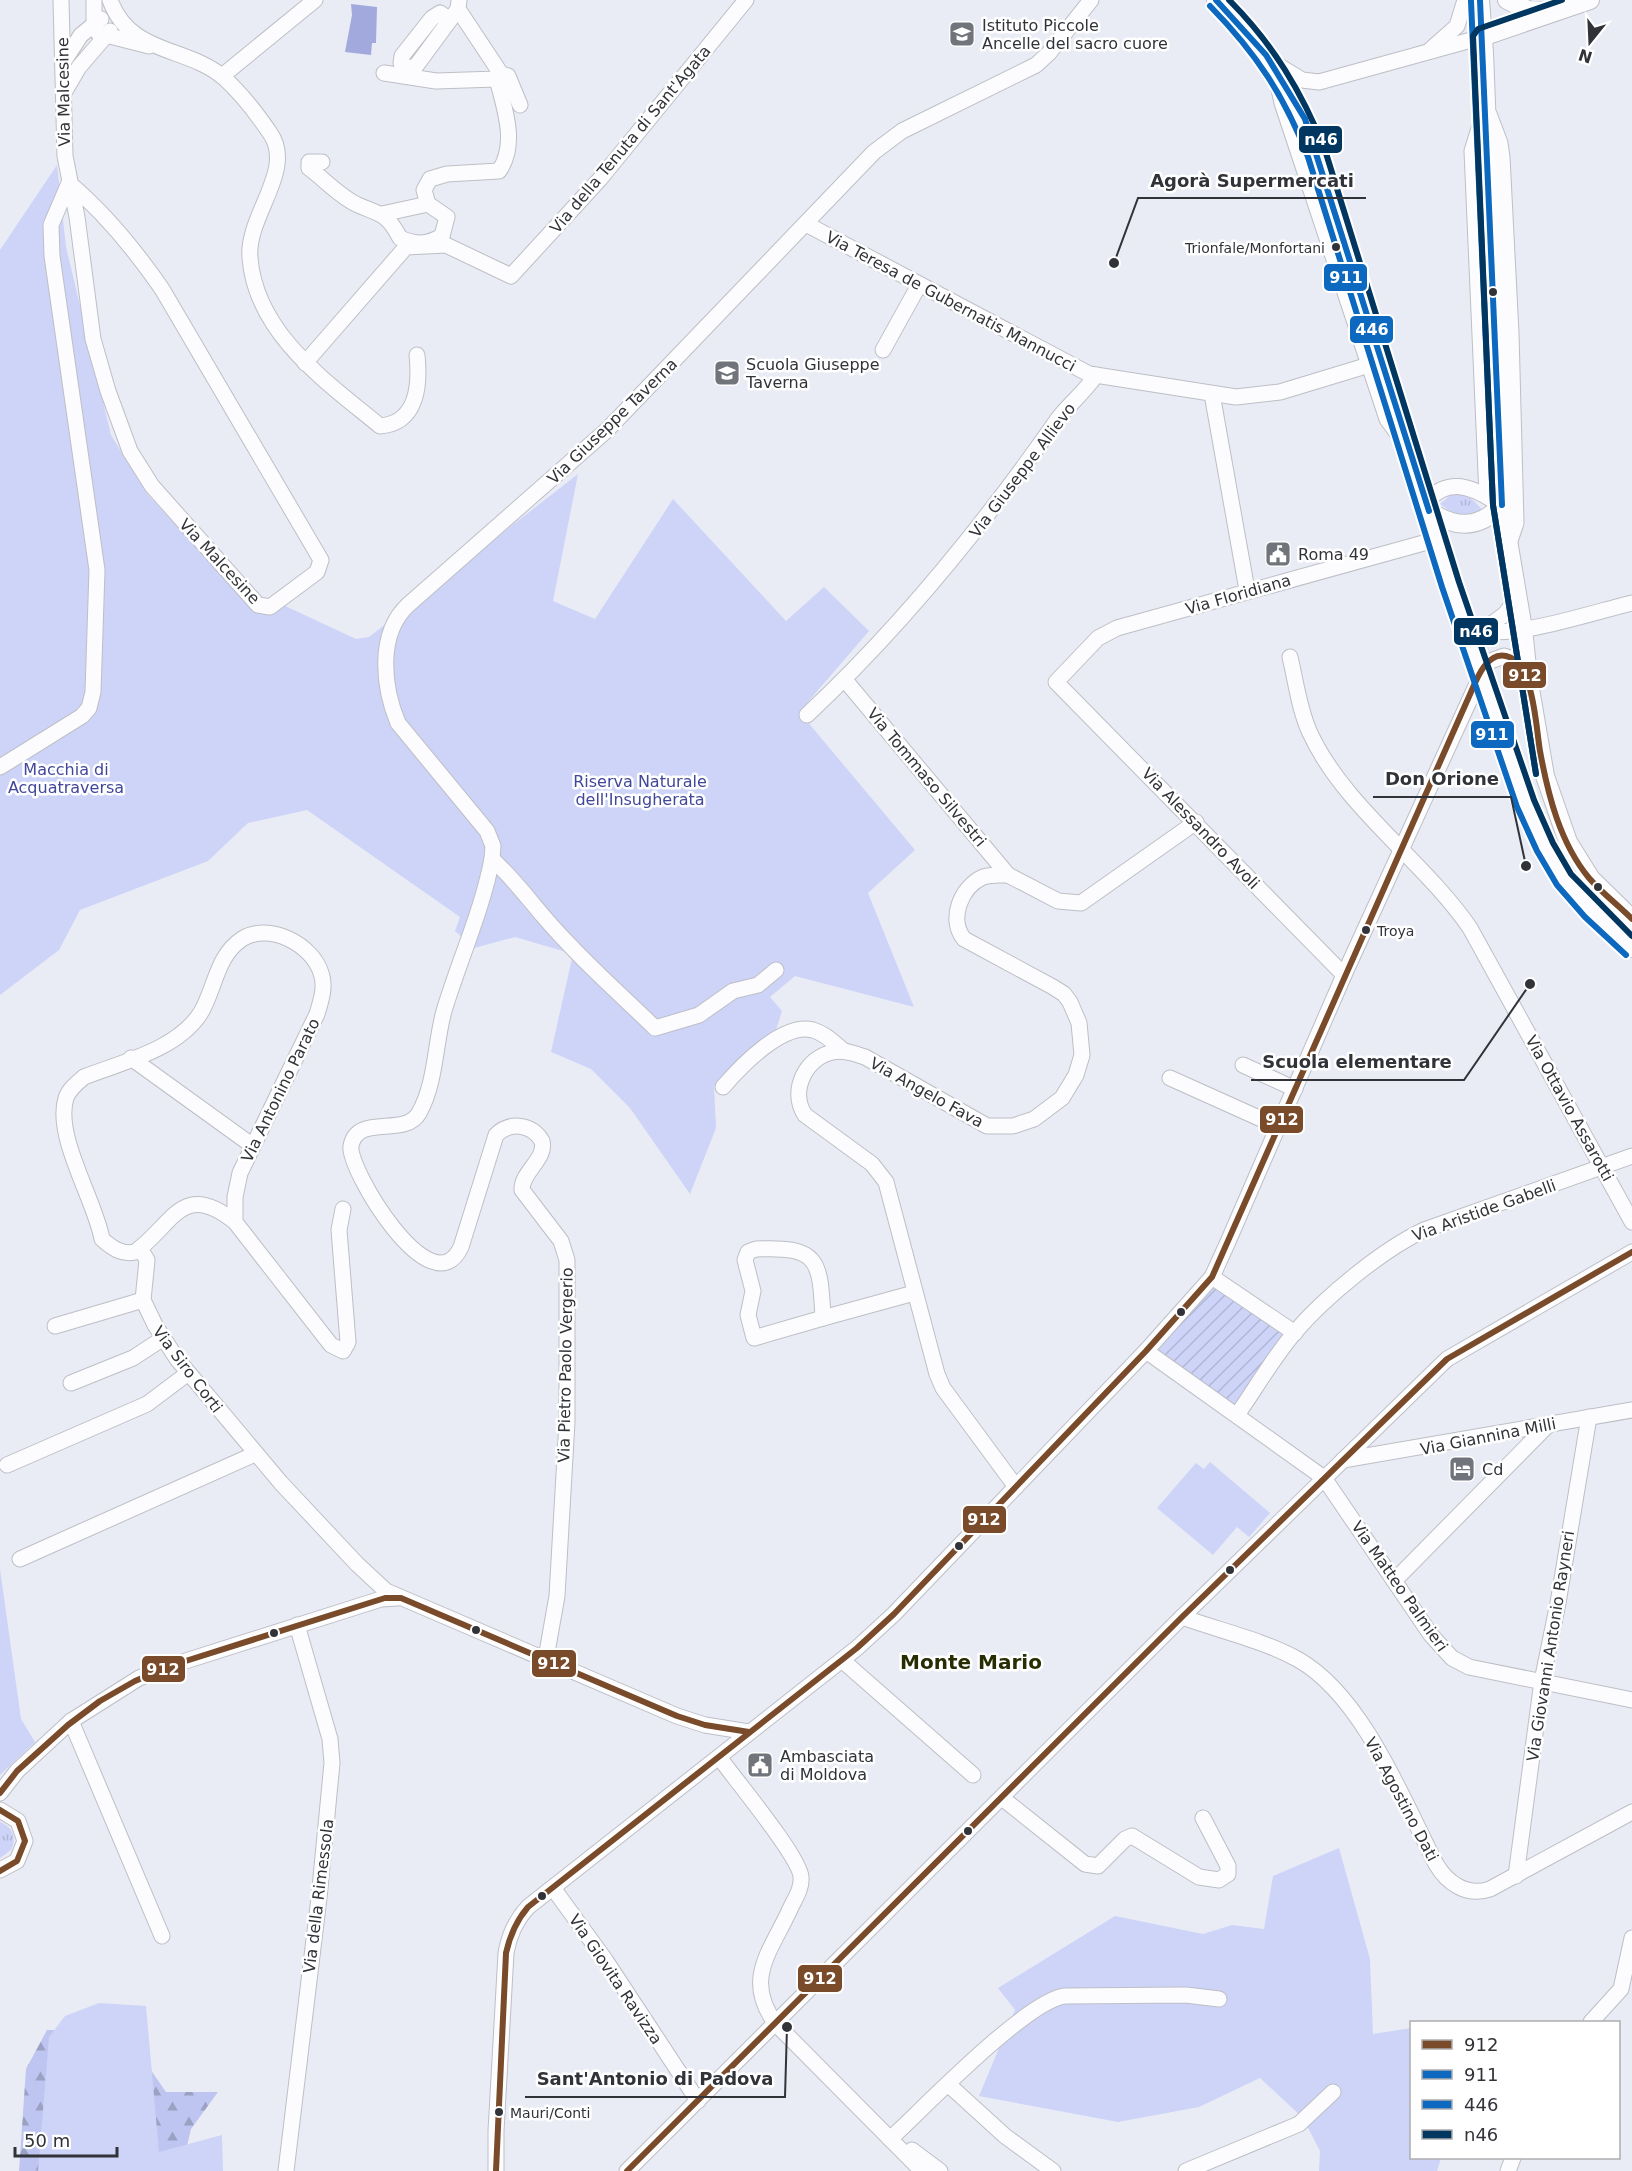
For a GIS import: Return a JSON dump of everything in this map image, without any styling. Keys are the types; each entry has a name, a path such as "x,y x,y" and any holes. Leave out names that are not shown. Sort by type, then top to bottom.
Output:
{"main road":[{"path":"1216,0 1249,33 1274,63 1294,97 1310,134 1458,609 1528,809 1556,867 1571,888 1632,948"},
{"path":"1428,507 1452,523 1474,525 1491,517 1494,501 1486,106 1480,0"},
{"path":"1507,0 1528,10 1556,10"},
{"path":"1482,37 1536,21 1556,10 1590,0"},
{"path":"1494,501 1508,547 1545,776 1568,842 1591,879 1632,919"}],"street":[{"path":"91,26 94,0"},
{"path":"222,76 315,0"},
{"name":"Via della Tenuta di Sant'Agata","path":"305,363 406,247 446,245 511,276 600,179 746,0"},
{"name":"Via Giuseppe Taverna","path":"470,932 492,859 493,846 487,831 402,730 395,716 390,702 386,650 394,621 408,605 608,430 806,224 858,166 892,137 1013,78 1043,60 1091,0"},
{"path":"1424,54 1457,26 1464,0"},
{"path":"61,6 70,24 91,26 105,37 160,48"},
{"name":"Via Malcesine","path":"61,6 65,156 69,183 77,217 93,339 130,451 152,486 188,529 258,605 270,607 319,570 321,560 162,290 109,221 69,183"},
{"path":"64,61 91,26 115,10"},
{"path":"65,91 79,67 105,37 115,10"},
{"path":"115,10 141,39 222,76 270,132 277,147 278,166 252,233 251,267 269,315 278,331 305,363 380,426 391,425 400,419 416,401 419,381 417,355"},
{"path":"322,162 309,162 309,168 357,205 382,213 392,222 400,238 416,244 429,243 442,236 447,217 428,204 424,190 430,179 447,174 499,171 503,166 509,136 499,76 456,10"},
{"path":"1274,63 1298,78 1311,82 1351,75 1482,37"},
{"path":"1274,63 1282,103 1387,420 1409,449"},
{"path":"384,73 436,81 507,76 520,105"},
{"path":"1486,106 1501,150 1512,333 1516,523 1508,547"},
{"path":"0,767 82,716 89,708 93,692 97,570 52,256 51,225 69,183"},
{"path":"382,213 428,204"},
{"name":"Via Teresa de Gubernatis Mannucci","path":"806,224 1076,368 1096,375"},
{"path":"883,350 919,285"},
{"path":"1096,375 1236,397 1273,393 1369,364"},
{"name":"Via Giuseppe Allievo","path":"807,715 845,680 889,634 993,511 1058,420 1096,375"},
{"path":"1212,394 1247,590"},
{"path":"1428,507 1438,491 1449,485 1462,485 1494,501"},
{"name":"Via Floridiana","path":"1056,682 1106,633 1247,590 1438,539"},
{"path":"1483,630 1505,614 1517,598"},
{"path":"1458,609 1467,621 1483,630 1509,632 1632,603"},
{"path":"496,2171 496,2131 508,1943 523,1912 749,1732 843,1661 1146,1351 1212,1277 1344,975 1481,675 1488,663 1504,656 1515,660 1528,677"},
{"name":"Via Ottavio Assarotti","path":"1290,657 1300,703 1313,739 1352,794 1470,928 1632,1222"},
{"name":"Via Tommaso Silvestri","path":"845,680 1008,875"},
{"name":"Via Alessandro Avoli","path":"1056,682 1344,975"},
{"path":"1008,875 1055,900 1069,904 1081,903 1196,822"},
{"path":"492,859 516,881 544,918 655,1028 699,1016 733,991 758,985 776,970"},
{"name":"Via Angelo Fava","path":"723,1087 771,1042 787,1033 811,1030 824,1034 844,1051 865,1057 987,1126 1013,1126 1034,1119 1062,1098 1076,1075 1082,1055 1079,1023 1064,994 975,947 958,930 957,913 970,887 985,876 1008,875"},
{"name":"Via Pietro Paolo Vergerio","path":"470,932 444,1012 427,1091 419,1113 403,1125 372,1127 358,1133 351,1144 352,1159 374,1197 410,1248 425,1260 442,1262 456,1256 461,1247 496,1135 512,1126 525,1127 539,1136 544,1147 524,1180 522,1191 555,1232 565,1250 568,1400 556,1596 546,1658"},
{"name":"Via Antonino Parato","path":"140,1248 129,1253 122,1252 102,1239 70,1148 64,1111 66,1097 84,1077 172,1040 190,1026 206,1003 223,960 241,940 263,933 278,935 294,943 319,968 323,979 322,997 317,1014 239,1178 235,1222"},
{"path":"844,1051 829,1052 809,1066 801,1081 799,1102 813,1122 872,1164 883,1177 895,1212 914,1293 944,1388 1016,1486"},
{"path":"131,1058 253,1146"},
{"path":"1243,1065 1295,1089"},
{"path":"1170,1078 1279,1127"},
{"name":"Via Aristide Gabelli","path":"1237,1415 1295,1333 1365,1269 1404,1239 1632,1156"},
{"path":"55,1326 143,1300 147,1260 140,1248 173,1216 197,1204 215,1207 235,1222 326,1339 343,1351 348,1342 339,1230 343,1209"},
{"path":"823,1318 821,1274 810,1258 784,1250 756,1250 746,1254 745,1260 753,1291 748,1315 754,1338 914,1293"},
{"path":"627,2171 1182,1617 1451,1355 1632,1252"},
{"path":"1212,1277 1295,1333"},
{"name":"Via Siro Corti","path":"143,1300 162,1339 187,1374 255,1454 370,1577 386,1591 687,1720 749,1732"},
{"path":"72,1383 133,1358 162,1339"},
{"name":"Via Matteo Palmieri","path":"1146,1351 1324,1478 1424,1624 1452,1659 1469,1667 1632,1700"},
{"path":"7,1465 147,1404 187,1374"},
{"name":"Via Giannina Milli","path":"1343,1460 1632,1410"},
{"name":"Via Giovanni Antonio Rayneri","path":"1516,1876 1542,1681 1558,1603 1588,1417"},
{"path":"1395,1580 1549,1424"},
{"path":"20,1559 255,1454"},
{"path":"0,1793 17,1771 71,1721 106,1697 154,1671 381,1599 401,1598"},
{"name":"Via Agostino Dati","path":"1182,1617 1283,1652 1322,1677 1364,1726 1436,1864 1450,1882 1464,1889 1481,1892 1516,1876 1632,1812"},
{"name":"Via della Rimessola","path":"286,2171 332,1772 330,1738 297,1625"},
{"path":"843,1661 974,1775"},
{"path":"71,1721 162,1936"},
{"path":"719,1757 792,1856 801,1875 799,1890 759,1977 761,1999 776,2024 922,2171"},
{"path":"1002,1798 1085,1864 1098,1866 1125,1839 1133,1836 1199,1877 1219,1881 1228,1874 1228,1866 1203,1818"},
{"path":"0,1810 18,1821 25,1841 17,1861 0,1871"},
{"name":"Via Giovita Ravizza","path":"553,1888 606,1961 698,2101"},
{"path":"1592,2021 1618,1996 1624,1982 1632,1938"},
{"path":"890,2139 996,2039 1036,2007 1053,1998 1186,1995 1219,1999"},
{"path":"949,2085 1005,2136 1053,2171"},
{"path":"1186,2171 1299,2124 1333,2092"},
{"path":"890,2139 920,2156 940,2171"}],"green space":[{"name":"Riserva Naturale dell'Insugherata","path":"57,165 66,247 111,435 147,494 254,610 283,605 356,639 369,637 578,474 553,601 595,619 673,499 786,621 824,587 869,631 801,710 811,726 915,850 868,893 914,1007 795,976 770,997 782,1011 776,1030 714,1086 716,1128 690,1194 630,1108 591,1069 551,1052 573,954 515,937 474,948 455,931 460,917 307,810 248,823 208,861 80,910 59,950 0,995 0,250"},
{"path":"1453,493 1471,498 1484,512 1461,514 1450,511 1440,504"},
{"path":"1214,1286 1287,1337 1236,1408 1155,1352"},
{"path":"1210,1462 1270,1513 1249,1537 1237,1527 1213,1555 1157,1508 1196,1463 1204,1469"},
{"path":"0,1569 21,1719 35,1742 0,1775"},
{"path":"0,1822 11,1830 14,1841 11,1850 0,1858"},
{"path":"1339,1848 1370,1959 1373,2034 1410,2028 1410,2159 1441,2159 1437,2171 1319,2171 1320,2151 1303,2118 1260,2078 1199,2107 1118,2122 979,2096 1015,2010 998,1988 1115,1916 1203,1934 1232,1925 1264,1929 1273,1876"},
{"path":"99,2003 146,2006 159,2152 222,2135 223,2171 38,2171 49,2037 65,2016"},
{"path":"47,2030 123,2030 166,2092 218,2092 191,2129 181,2171 19,2171 26,2069"}],"shaded area":[{"path":"351,4 377,7 376,43 372,43 371,55 345,52 352,15"}],"transit line":[{"name":"446","path":"1216,0 1266,55 1305,119 1429,511"},
{"name":"n46","path":"1229,0 1259,34 1285,70 1325,150 1459,582 1534,800 1553,843 1571,874 1632,936"},
{"name":"446","path":"1480,0 1502,505"},
{"name":"n46","path":"1536,774 1493,505 1473,36 1478,29 1562,0"},
{"name":"911","path":"1471,1 1493,505 1536,774"},
{"name":"911","path":"1210,6 1255,58 1279,94 1308,157 1442,587 1517,807 1537,851 1557,885 1585,917 1626,955"},
{"name":"912","path":"496,2171 506,1953 520,1918 528,1907 857,1648 894,1614 1146,1351 1212,1277 1473,687 1481,671 1492,659 1506,656 1515,661 1523,670 1532,697 1547,784 1570,850 1589,878 1632,919"},
{"name":"912","path":"627,2171 1182,1617 1447,1359 1632,1252"},
{"name":"912","path":"0,1793 17,1771 68,1725 100,1701 135,1681 173,1665 385,1598 401,1598 677,1716 705,1725 749,1732"},
{"name":"912","path":"0,1810 18,1821 25,1841 17,1861 0,1871"}],"place":[{"name":"Istituto Piccole Ancelle del sacro cuore","path":"962,34"},
{"name":"Trionfale/Monfortani","path":"1336,247"},
{"name":"Agorà Supermercati","path":"1114,263"},
{"name":"Scuola Giuseppe Taverna","path":"727,373"},
{"name":"Roma 49","path":"1278,554"},
{"name":"Don Orione","path":"1526,866"},
{"name":"Troya","path":"1366,930"},
{"name":"Scuola elementare","path":"1530,984"},
{"name":"Cd","path":"1462,1469"},
{"name":"Ambasciata di Moldova","path":"760,1765"},
{"name":"Sant'Antonio di Padova","path":"787,2027"},
{"name":"Mauri/Conti","path":"499,2112"}],"district":[{"name":"Monte Mario","path":"971,1662"}],"park label":[{"name":"Macchia di Acquatraversa","path":"66,778"}]}
